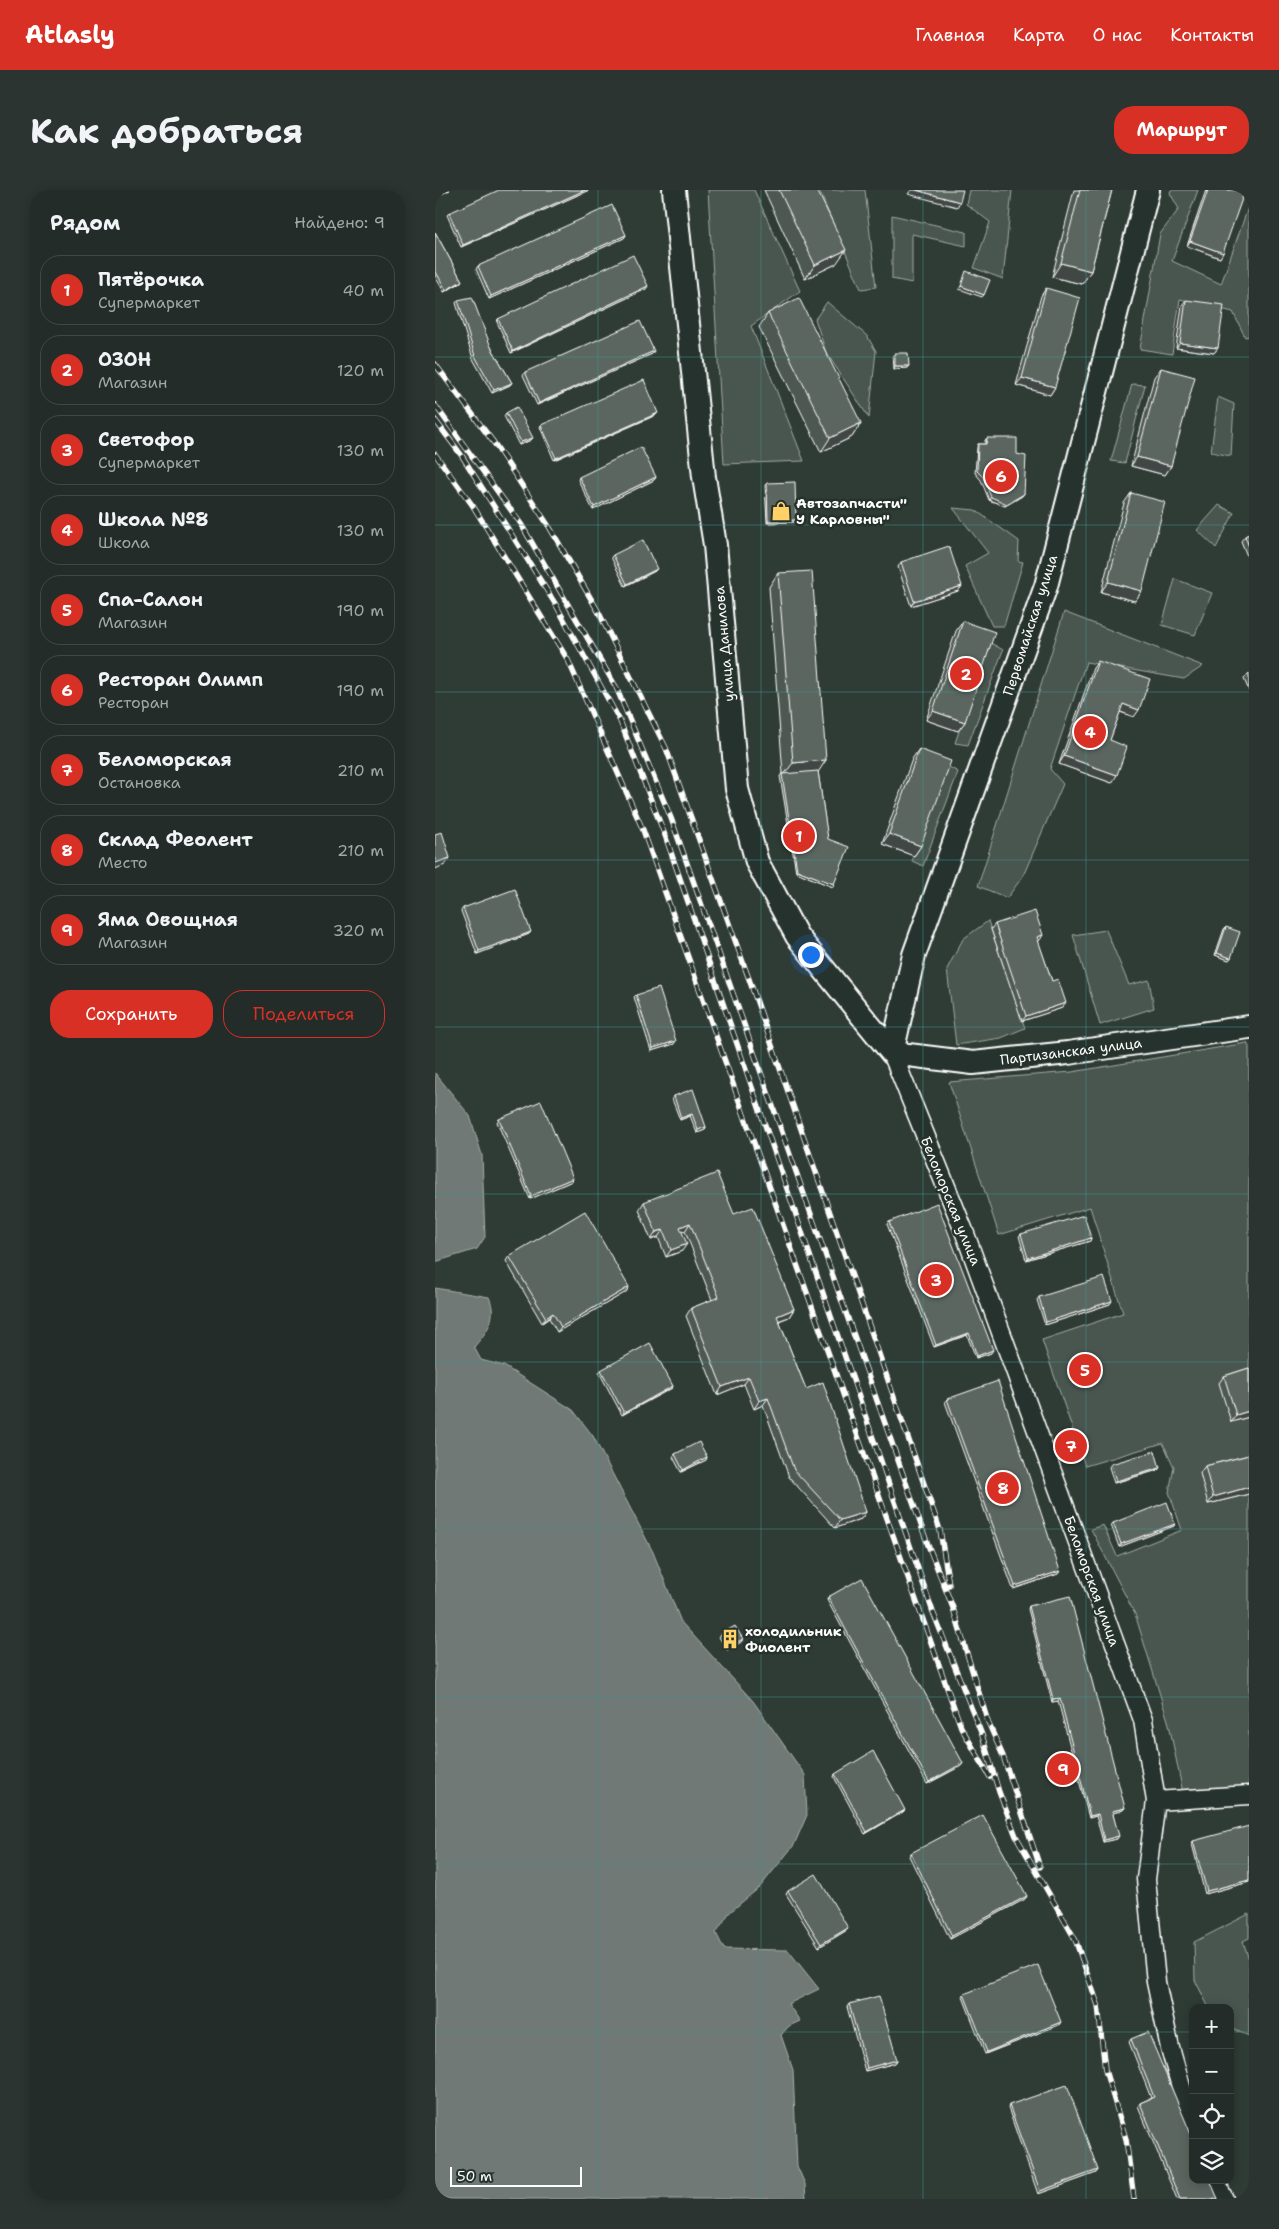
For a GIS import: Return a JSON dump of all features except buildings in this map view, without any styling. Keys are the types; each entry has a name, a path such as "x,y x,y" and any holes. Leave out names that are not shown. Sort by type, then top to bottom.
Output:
{"main road":[{"name":"улица Данилова","path":"674,190 704,477 715,545 737,789 757,862 797,936 892,1054"},
{"name":"Первомайская улица","path":"892,1054 913,956 1046,586 1148,190"},
{"name":"Партизанская улица","path":"892,1054 973,1063 1068,1054 1249,1027"}],"street":[{"name":"Беломорская улица","path":"892,1054 964,1231 1143,1720 1156,1801 1145,1879 1157,1982 1170,2048 1189,2115"},
{"path":"1156,1801 1249,1795"},
{"path":"1217,2184 1224,2199"}],"shaded area":[{"path":"708,190 754,190 800,291 751,326 804,461 724,464"},
{"path":"819,190 865,190 876,287 861,289"},
{"path":"969,190 1012,190 1003,279 974,268 990,222 966,204"},
{"path":"1171,190 1198,190 1172,261 1221,284 1249,205 1249,336 1245,337 1233,312 1180,299 1172,354 1140,349 1160,234 1179,209 1170,193"},
{"path":"892,215 966,232 966,246 912,234 912,283 892,279"},
{"path":"827,302 867,336 876,351 869,418 826,352 815,319"},
{"path":"1132,384 1145,385 1125,463 1111,461"},
{"path":"1218,397 1234,404 1231,456 1211,452"},
{"path":"1219,505 1234,513 1216,548 1197,530"},
{"path":"953,508 975,510 1019,541 1018,561 1023,562 1004,626 992,626 965,566 988,553"},
{"path":"1175,579 1212,593 1195,635 1162,625"},
{"path":"1064,612 1203,666 1184,679 1086,662 1050,769 1063,784 1023,876 1007,898 978,886"},
{"path":"989,642 1003,650 968,745 955,743"},
{"path":"947,766 958,772 923,866 912,861"},
{"path":"988,921 1025,1028 1001,1038 956,1045 947,969 963,939"},
{"path":"1106,930 1129,985 1149,980 1154,1008 1100,1025 1073,935"},
{"path":"1247,1043 1249,1047 1249,1787 1183,1793 1169,1724 1135,1614 1091,1529 1103,1525 1117,1556 1182,1530 1169,1492 1174,1467 1163,1443 1085,1466 1042,1340 1123,1313 1090,1207 999,1235 949,1082 1072,1072"},
{"path":"435,1073 470,1116 482,1155 485,1237 477,1249 435,1262"},
{"path":"435,1288 489,1297 492,1318 487,1330 474,1347 481,1360 504,1366 573,1410 593,1436 653,1552 681,1622 753,1701 805,1775 807,1815 794,1845 760,1887 729,1913 716,1933 724,1949 788,1950 819,1989 788,2004 800,2021 789,2026 781,2035 793,2070 797,2166 805,2184 806,2199 435,2199"},
{"path":"1249,1914 1249,1938 1243,1941 1249,1960 1249,2036 1234,2030 1234,2004 1207,2004 1195,1980 1194,1942"}],"railway":[{"path":"435,364 494,443 550,528 598,611 666,748 749,979 940,1530 949,1585"},
{"path":"435,405 521,524 616,687 671,818 928,1545 953,1608 988,1722 1003,1756 1040,1867"},
{"path":"435,420 462,456 556,605 620,721 666,838 933,1612 982,1735 999,1792 1016,1836 1075,1939 1098,2005 1105,2070 1126,2139 1134,2199"},
{"path":"435,454 473,506 568,660 643,830 961,1727 990,1777"}],"place":[{"name":"Ресторан Олимп","path":"1001,476"},
{"name":"Автозапчасти\" У Карловны\"","path":"781,511"},
{"name":"ОЗОН","path":"966,674"},
{"name":"Школа №8","path":"1090,732"},
{"name":"Пятёрочка","path":"799,836"},
{"name":"Светофор","path":"936,1280"},
{"name":"Спа-Салон","path":"1085,1370"},
{"name":"Беломорская","path":"1071,1446"},
{"name":"Склад Феолент","path":"1003,1488"},
{"name":"холодильник Фиолент","path":"730,1639"},
{"name":"Яма Овощная","path":"1063,1769"}]}
